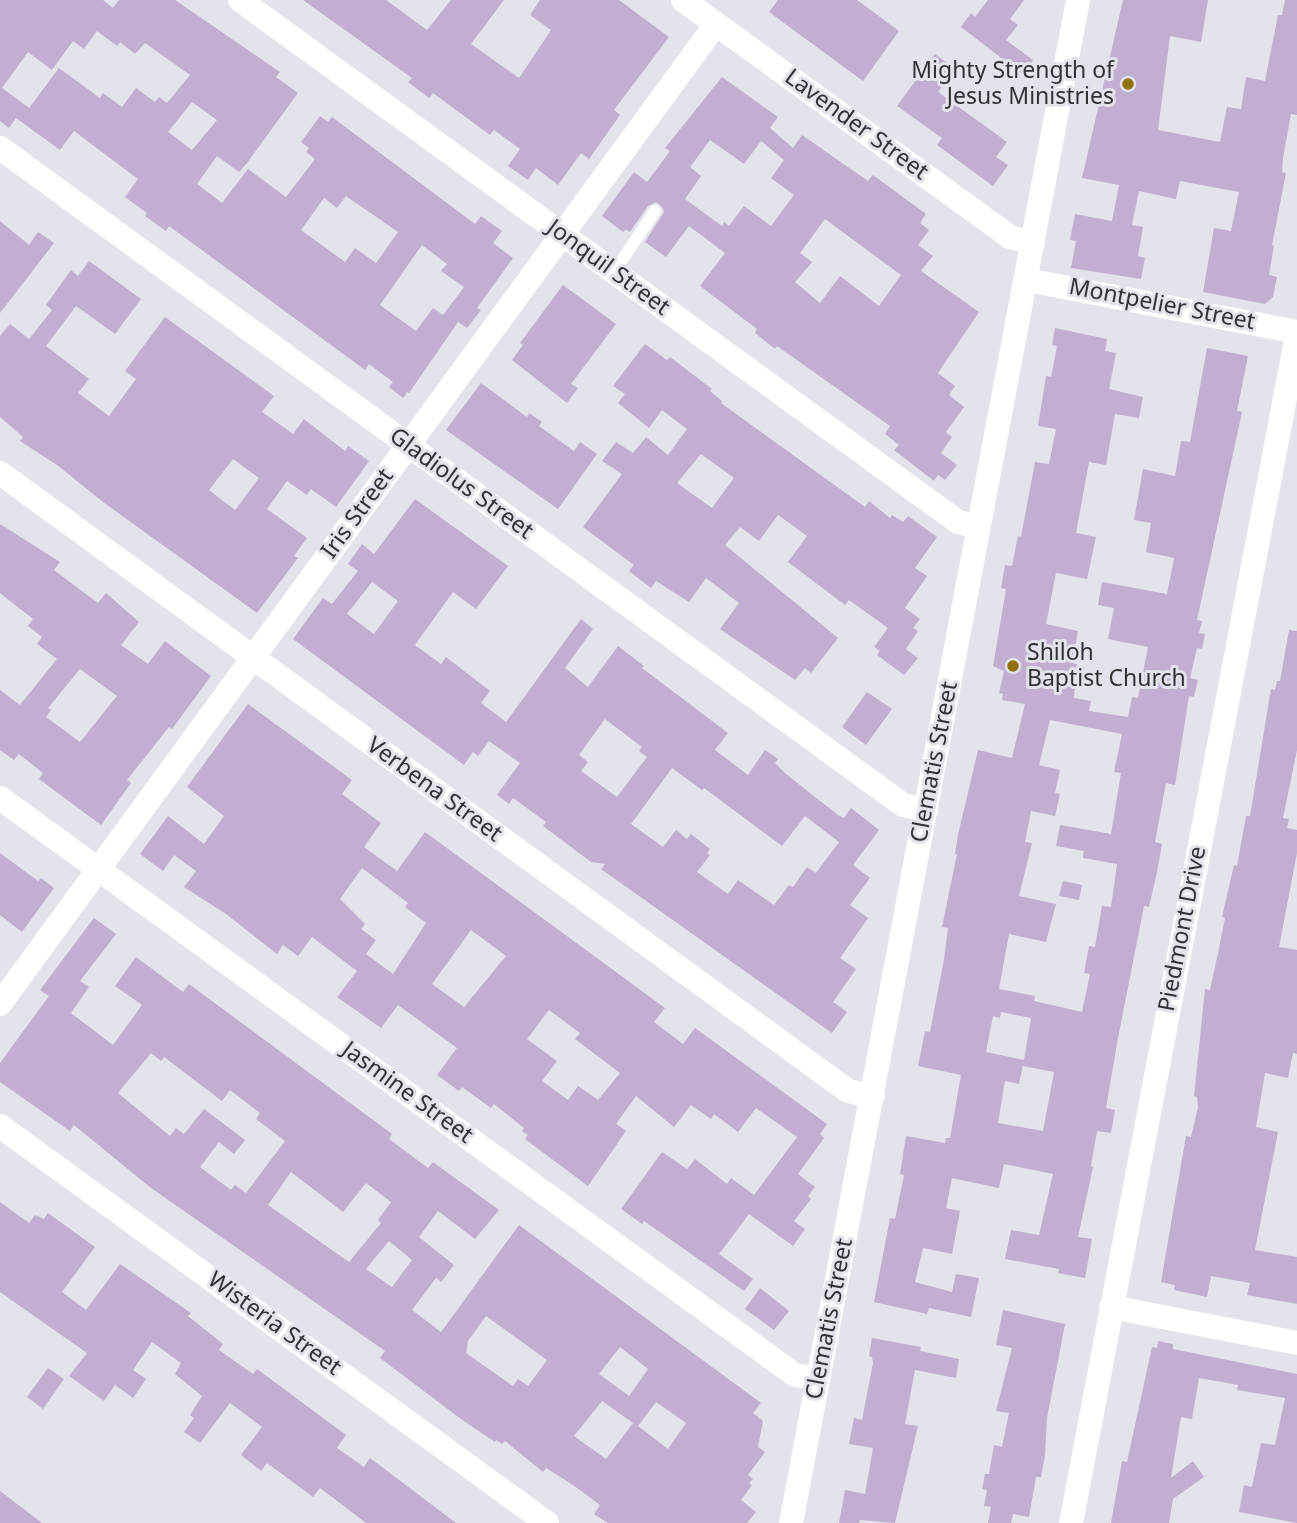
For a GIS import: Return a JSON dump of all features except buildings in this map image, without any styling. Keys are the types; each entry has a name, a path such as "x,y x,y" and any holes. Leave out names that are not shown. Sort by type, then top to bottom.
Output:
{"street":[{"name":"Jonquil Street","path":"240,0 957,522 979,527"},
{"name":"Lavender Street","path":"683,0 1010,237 1033,243"},
{"name":"Clematis Street","path":"791,1523 1078,0"},
{"name":"Iris Street","path":"0,1004 716,24"},
{"name":"Gladiolus Street","path":"0,148 903,805 926,810"},
{"name":"Montpelier Street","path":"1027,280 1297,333"},
{"name":"Piedmont Drive","path":"1071,1523 1297,333"},
{"name":"Verbena Street","path":"0,473 848,1091 873,1096"},
{"name":"Jasmine Street","path":"0,798 794,1375 818,1380"},
{"name":"Wisteria Street","path":"0,1126 547,1523"},
{"path":"1111,1307 1297,1343"}],"lane":[{"path":"614,272 655,211"}],"place":[{"name":"Mighty Strength of Jesus Ministries","path":"1128,84"},
{"name":"Shiloh Baptist Church","path":"1013,666"}]}
